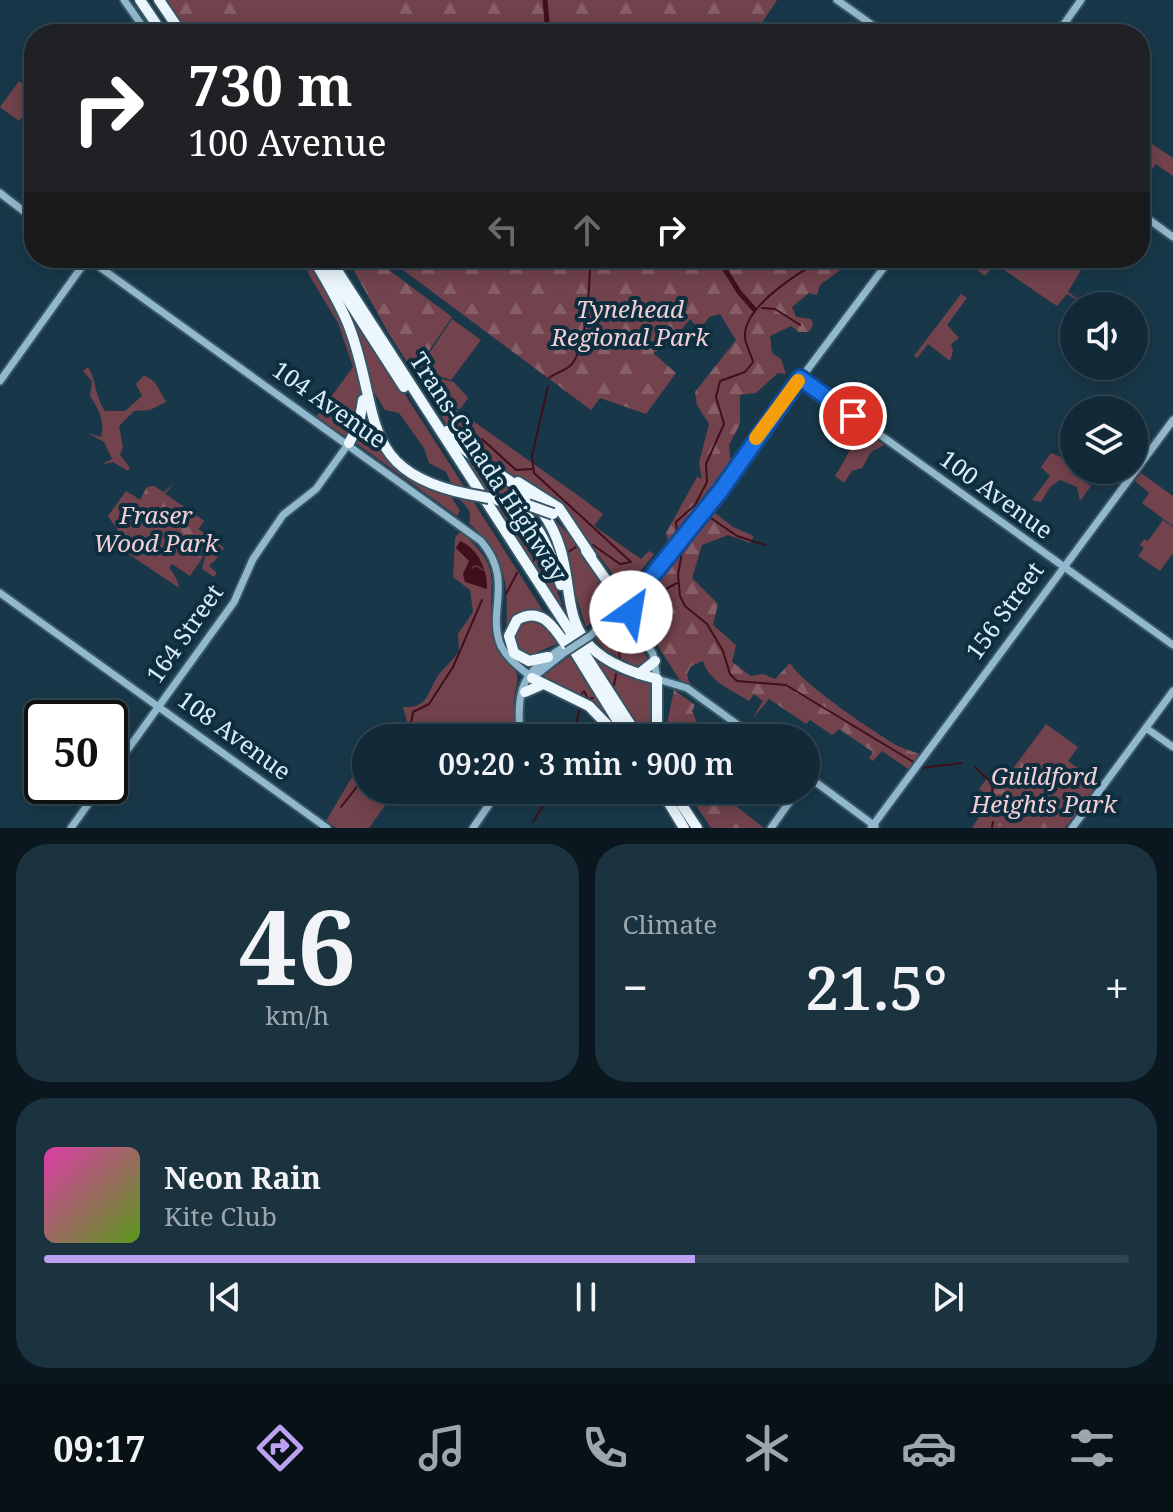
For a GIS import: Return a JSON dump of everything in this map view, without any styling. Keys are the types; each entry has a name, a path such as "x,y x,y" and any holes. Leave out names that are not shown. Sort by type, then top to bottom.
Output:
{"highway":[{"path":"140,0 156,24"},
{"path":"159,0 175,24"},
{"path":"318,268 350,329 374,426 388,452 416,477 452,491 528,505 553,514 591,556"},
{"name":"Trans-Canada Highway","path":"327,268 619,724"},
{"name":"Trans-Canada Highway","path":"336,268 630,724"},
{"path":"384,342 449,434 486,467 524,492 548,522 567,598"},
{"path":"349,443 361,418 362,382"},
{"path":"486,467 540,494 559,508 624,605"},
{"path":"493,499 523,511 536,523 574,619 589,645 613,665 665,681 656,694 657,724"},
{"path":"616,592 624,605"},
{"path":"543,660 529,661 514,653 509,636 516,621 532,615 548,621 586,672"},
{"path":"639,674 655,664"},
{"path":"523,690 533,677 586,704 606,724"},
{"path":"670,804 684,822 698,828"},
{"path":"687,804 698,828"}],"main road":[{"path":"124,0 141,24"},
{"path":"837,0 871,24"},
{"path":"844,0 877,24"},
{"path":"1064,24 1081,0"},
{"path":"0,193 24,211"},
{"path":"1150,223 1173,240"},
{"path":"0,381 80,268"},
{"name":"104 Avenue","path":"101,268 349,443 485,546 498,574 499,616 505,644 517,664 533,677"},
{"path":"522,724 523,690 517,664 528,666 565,649 624,605 718,489 798,376 880,268"},
{"name":"100 Avenue","path":"798,376 1061,568 1173,645"},
{"name":"156 Street","path":"873,827 1173,420"},
{"name":"164 Street","path":"128,749 237,599 253,559 283,515 313,493 349,443"},
{"name":"108 Avenue","path":"0,593 327,828"},
{"path":"624,605 665,681 728,724"},
{"path":"624,605 633,621"},
{"path":"533,677 565,649"},
{"path":"533,677 543,660"},
{"path":"665,681 693,692 737,724"},
{"path":"1085,828 1074,825 1173,691"},
{"path":"1146,728 1173,747"},
{"path":"820,788 873,827"},
{"path":"71,828 88,804"},
{"path":"472,828 489,804"},
{"path":"771,828 778,824 790,804"}],"green space":[{"path":"167,0 777,0 761,24 183,24"},
{"path":"167,0 273,0 255,24 183,24"},
{"path":"396,0 777,0 761,24 396,24 392,14"},
{"path":"19,81 24,85 24,114 19,121 0,107"},
{"path":"1150,143 1173,158 1173,176 1156,164 1150,172"},
{"path":"307,268 315,268 354,351 362,391 361,409 348,438 316,417 353,367 338,323"},
{"path":"323,268 467,491 454,489 446,472 429,463 424,448 399,413 385,410 369,384"},
{"path":"353,268 386,268 452,317 424,358 437,378 454,382 468,398 460,409 435,405 389,334"},
{"name":"Tynehead Regional Park","path":"400,268 843,268 820,285 817,295 809,293 792,307 796,317 811,319 813,325 809,332 799,332 791,326 770,336 772,353 781,359 786,374 778,373 756,393 740,395 740,424 729,445 731,463 670,548 666,533 697,477 702,479 699,463 709,424 697,405 695,392 736,340 720,314 709,317 700,330 690,319 673,340 653,353 676,373 646,414 600,398 591,410"},
{"path":"974,268 980,268 992,268 985,276"},
{"path":"1001,268 1082,268 1068,292 1060,292 1057,306"},
{"path":"961,294 967,298 947,325 959,338 951,344 953,351 950,361 928,344 917,358 914,356"},
{"path":"452,319 481,340 451,380 438,376 426,358"},
{"path":"88,367 105,411 125,411 142,396 136,384 144,375 155,382 166,402 150,410 134,411 119,426 123,447 120,455 130,468 128,471 113,462 101,465 112,459 104,442 88,433 101,437 103,427 90,396 92,381 83,371"},
{"path":"435,406 459,411 583,499 603,514 594,526 641,559 649,551 654,554 628,587 620,584 568,514 533,486 478,457 448,427"},
{"path":"364,415 387,457 411,477 449,493 460,511 457,516 353,441"},
{"path":"857,425 884,445 871,452 862,468 852,471 844,483 835,476 852,445"},
{"path":"456,447 532,502 485,491"},
{"path":"1051,453 1060,456 1060,480 1050,487 1041,502 1032,500 1050,476 1041,467"},
{"path":"1148,478 1173,496 1173,526 1142,503 1149,493 1138,484 1148,484"},
{"name":"Fraser Wood Park","path":"174,483 165,494 204,521 198,529 224,548 209,566 217,573 214,577 202,569 205,557 189,540 187,544 203,557 190,576 172,564 163,577 113,542 119,532 108,516 126,491 140,501 147,487 154,486 164,492"},
{"path":"1070,484 1091,486 1080,501 1077,487"},
{"path":"154,486 204,521 198,529 224,548 213,563 184,535 167,506 144,515 132,507 130,493 140,500 147,487"},
{"path":"456,494 471,498 547,617 535,610 520,613 506,631 507,598 498,559 469,523 468,510"},
{"path":"493,503 531,520 567,618"},
{"path":"124,506 132,514 128,534 135,552 163,562 174,574 179,588 111,542 121,529 118,517"},
{"path":"710,509 733,527 754,536 750,543 728,535 702,545 692,578 718,604 713,625 736,645 732,662 751,676 763,674 775,679 790,663 808,683 857,719 898,746 921,755 908,769 882,751 873,761 869,758 873,752 839,729 832,735 820,724 810,720 806,724 769,699 752,719 763,701 754,694 749,701 722,685 706,669 703,661 691,666 687,674 690,686 679,679 634,609"},
{"path":"551,516 573,539 613,599 607,610 586,627"},
{"path":"1163,520 1173,527 1173,553 1160,571 1138,556 1144,548 1140,545 1144,539 1148,541"},
{"path":"460,531 485,558 490,569 494,632 517,676 515,724 406,724 403,707 418,705 426,699 438,676 459,651 458,634 473,612 470,590 453,577 455,538"},
{"path":"529,617 541,619 561,642 526,657 517,650 513,631"},
{"path":"618,624 625,624 649,660 639,668 605,650 595,639"},
{"path":"571,655 614,724 613,724 539,679"},
{"path":"591,655 619,674 654,683 652,724 638,724"},
{"path":"674,690 695,705 692,711 698,724 667,724"},
{"name":"Guildford Heights Park","path":"1046,724 1078,747 1068,761 1098,783 1065,828 972,828 980,815 977,810 988,795 979,789 996,766 1009,774"},
{"path":"1032,746 1038,750 1023,780 1034,792 1051,802 1061,828 1029,828 1014,798 1004,826 974,828 982,816 979,810 990,795 981,788 996,767 1009,776"},
{"path":"352,777 352,804 386,804 369,828 336,828 326,821"},
{"path":"695,804 735,804 764,828 711,828"}],"water":[{"path":"460,541 472,549 481,561 487,589 465,582 463,574 469,561 456,548"}],"waterway":[{"path":"545,0 546,24"},
{"path":"549,378 571,365 581,344 590,268"},
{"path":"724,268 754,309"},
{"path":"677,531 676,522 695,505 707,482 706,464 724,424 716,397 720,381 745,372 753,362 745,338 753,314 775,291 809,268"},
{"path":"762,308 775,309 800,325"},
{"path":"548,386 532,456 534,473 631,562 620,564 593,545"},
{"path":"482,439 516,470 532,469"},
{"path":"708,516 737,536 765,545"},
{"path":"532,563 535,558 521,535 524,531 546,558"},
{"path":"683,546 678,575 680,596 685,606 707,624 723,651 730,674 737,681 786,685 915,763"},
{"path":"565,554 576,547"},
{"path":"506,594 517,573"},
{"path":"639,617 664,590 677,583"},
{"path":"411,724 413,712 429,704 453,667 482,600"},
{"path":"620,660 618,641 625,630"},
{"path":"614,685 616,674"},
{"path":"580,696 584,691 588,699 593,698"},
{"path":"576,724 580,708"},
{"path":"921,768 962,763"},
{"path":"975,767 992,783 993,816"},
{"path":"341,807 352,793"},
{"path":"533,822 544,804"},
{"path":"992,827 993,822"}],"slow traffic":[{"path":"756,438 798,381"}],"route":[{"path":"631,612 632,601 721,490 800,378 853,416"}]}
